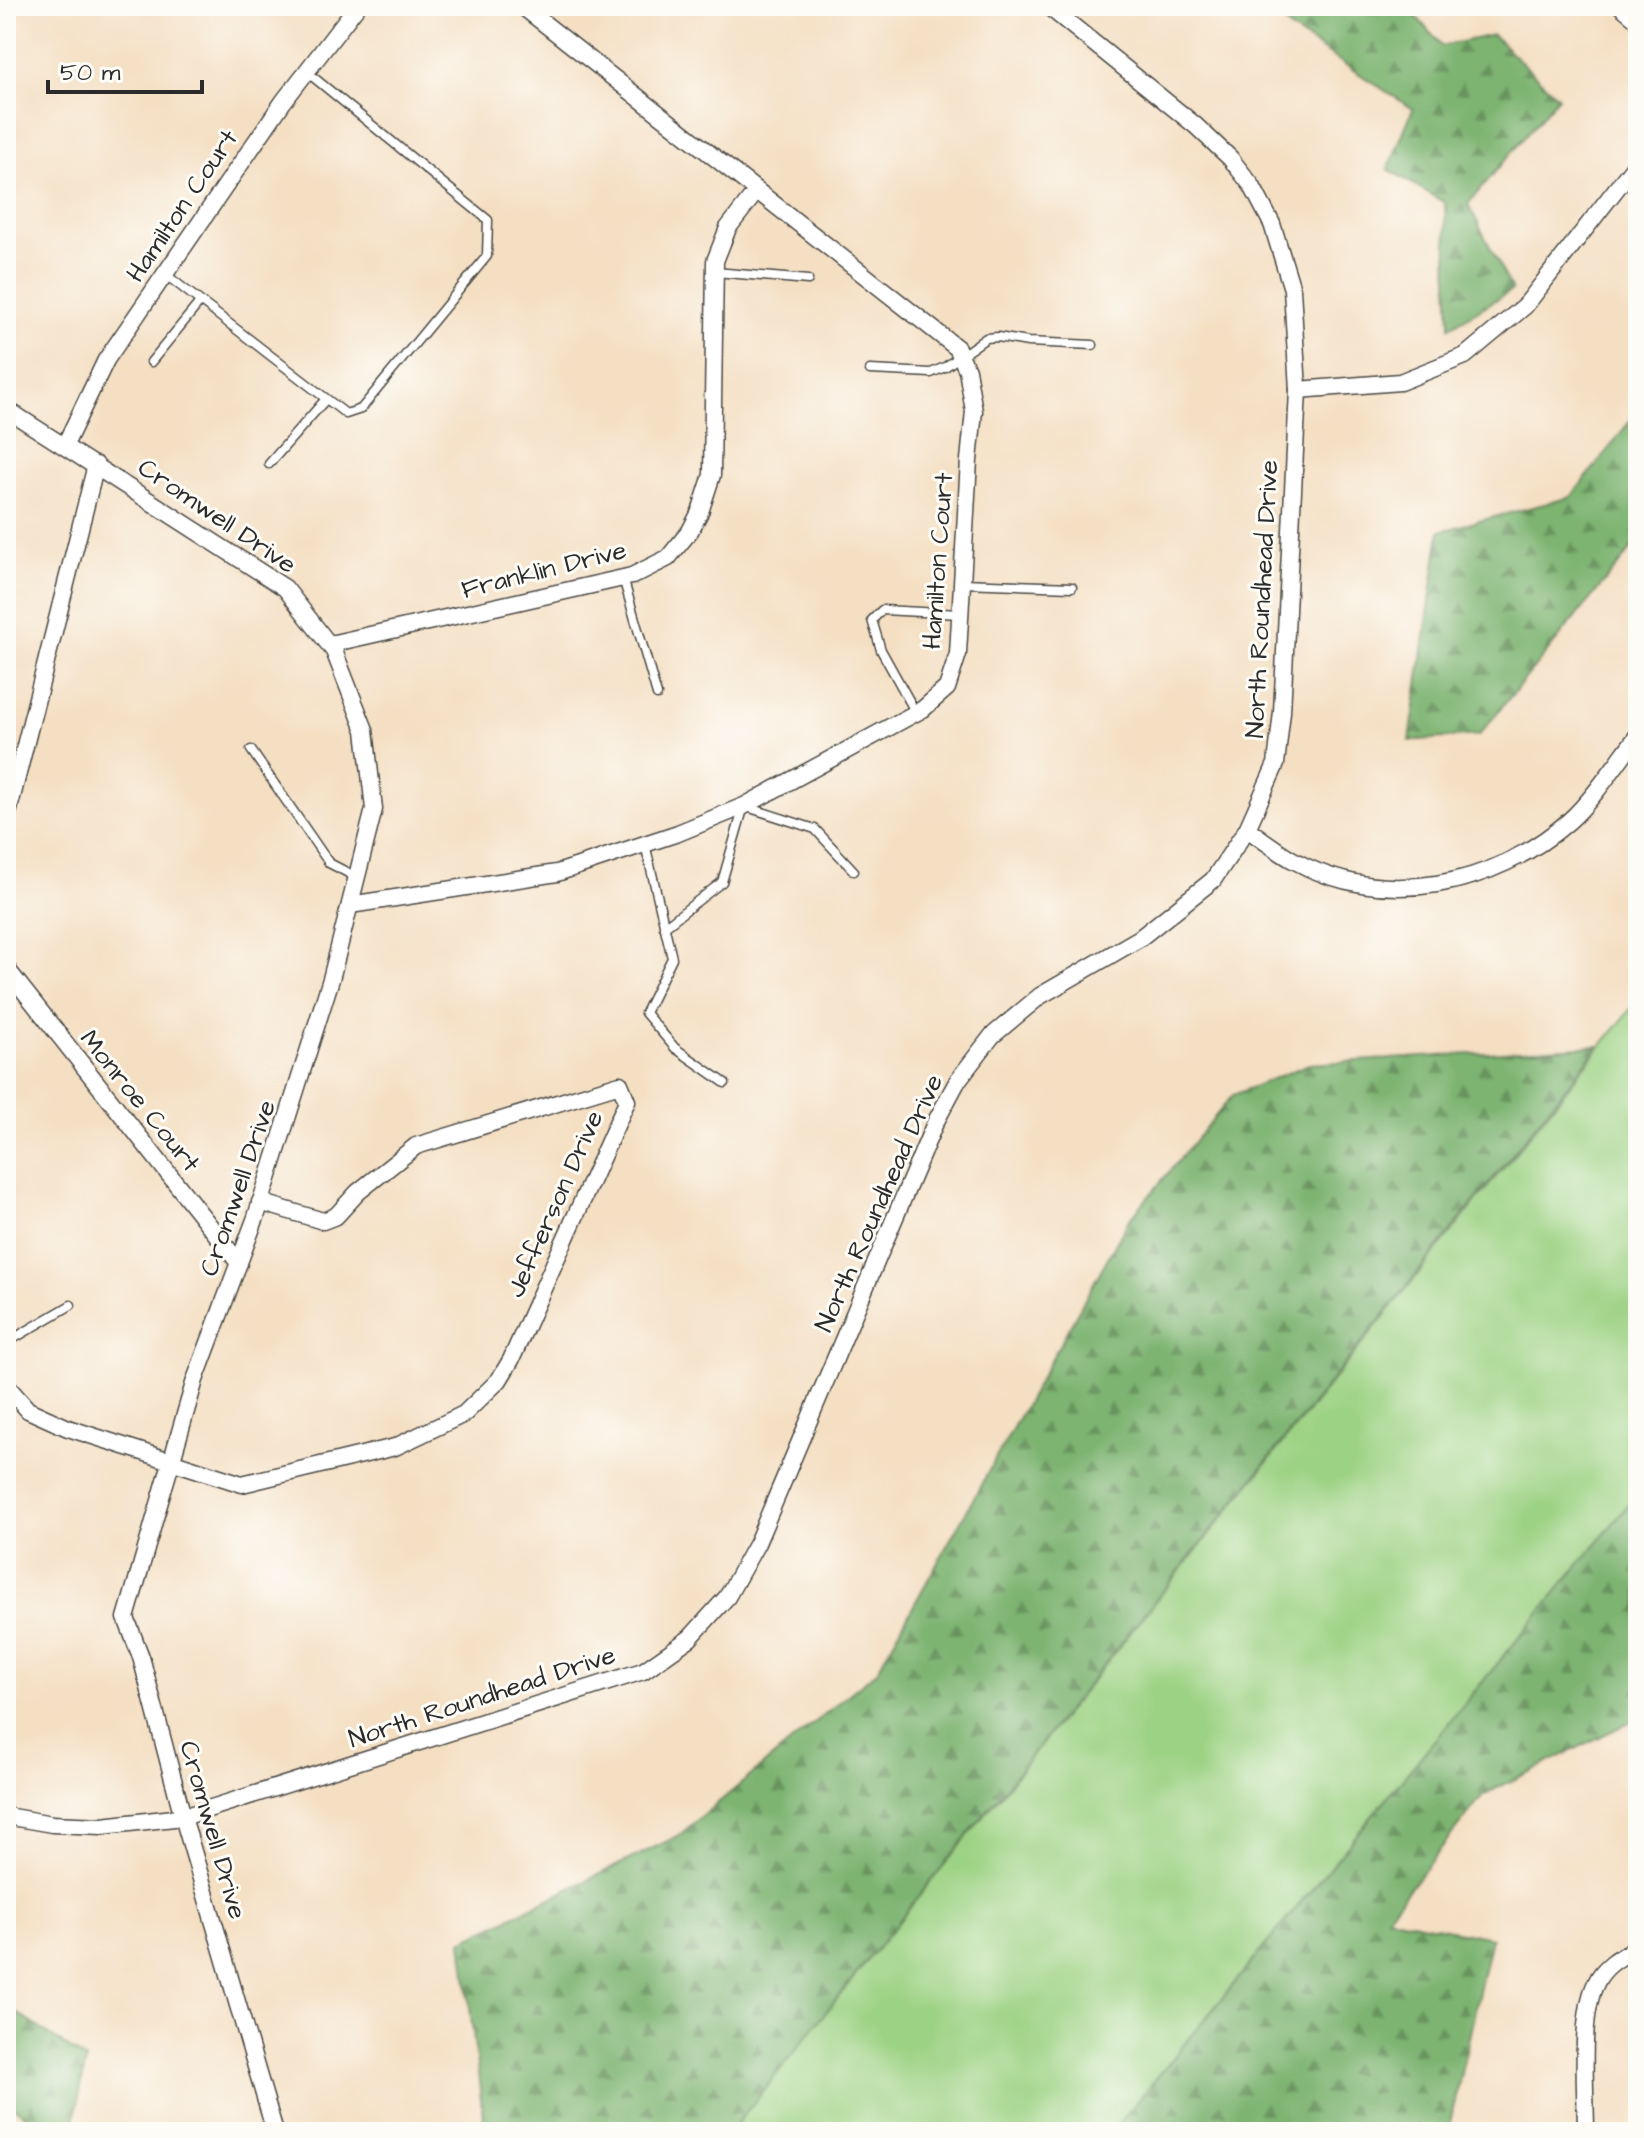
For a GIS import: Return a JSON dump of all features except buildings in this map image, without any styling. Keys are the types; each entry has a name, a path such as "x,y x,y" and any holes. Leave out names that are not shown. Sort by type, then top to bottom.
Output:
{"street":[{"name":"Hamilton Court","path":"65,445 106,360 283,102 357,6"},
{"path":"522,6 957,348 960,355"},
{"path":"1621,6 1638,20"},
{"name":"North Roundhead Drive","path":"6,1816 52,1824 102,1826 183,1817 643,1671 690,1638 727,1597 757,1543 935,1123 958,1080 992,1036 1040,996 1140,938 1213,880 1247,829 1276,764 1282,712 1298,390 1292,289 1272,224 1252,186 1230,158 1057,9"},
{"path":"1298,390 1400,382 1465,356 1525,306 1638,161"},
{"name":"Franklin Drive","path":"330,644 623,578 668,558 690,531 712,475 715,261 728,228 756,192"},
{"name":"Hamilton Court","path":"350,905 557,873 645,844 744,806 916,713 947,688 958,654 974,411 967,370 960,355"},
{"name":"Cromwell Drive","path":"6,409 285,588 334,651 365,730 374,809 331,979 260,1202 195,1380 126,1618 141,1657 183,1817 275,2132"},
{"path":"6,821 96,465"},
{"path":"1247,829 1294,860 1341,879 1390,888 1435,885 1485,873 1526,853 1571,819 1638,735"},
{"name":"Monroe Court","path":"7,973 239,1263"},
{"name":"Jefferson Drive","path":"171,1463 242,1484 395,1447 464,1414 499,1380 511,1360 627,1101 620,1084 416,1146 358,1192 336,1216 323,1221 260,1202"},
{"path":"6,1385 28,1410 68,1428 171,1463"},
{"path":"1586,2132 1587,2013 1596,1982 1616,1959 1638,1947"}],"lane":[{"path":"165,274 346,414 361,409 487,256 488,220 306,72"},
{"path":"715,272 808,280"},
{"path":"151,362 200,302"},
{"path":"870,370 931,373 945,367 986,338 1093,345"},
{"path":"269,464 326,399"},
{"path":"623,578 657,695"},
{"path":"962,583 1072,587"},
{"path":"916,713 881,650 872,620 882,610 960,614"},
{"path":"251,750 329,863 357,878"},
{"path":"664,927 722,882 744,806 815,829 854,871"},
{"path":"645,844 672,958 645,1013 675,1048 725,1083"},
{"path":"6,1343 71,1305"}],"green space":[{"path":"1272,6 1407,6 1442,46 1493,35 1558,97 1468,204 1512,290 1450,327 1445,203 1388,169 1413,109 1289,28"},
{"path":"1638,411 1638,541 1479,735 1410,741 1440,531 1571,497"},
{"path":"1638,1000 1638,1493 1112,2132 730,2132"},
{"path":"1599,1046 730,2132 485,2132 462,1941 678,1836 877,1671 1129,1220 1233,1095 1309,1064"},
{"path":"1638,1493 1638,1718 1483,1795 1387,1917 1491,1938 1448,2132 1112,2132"},
{"path":"6,2005 86,2060 73,2132 52,2132 6,2103"}]}
